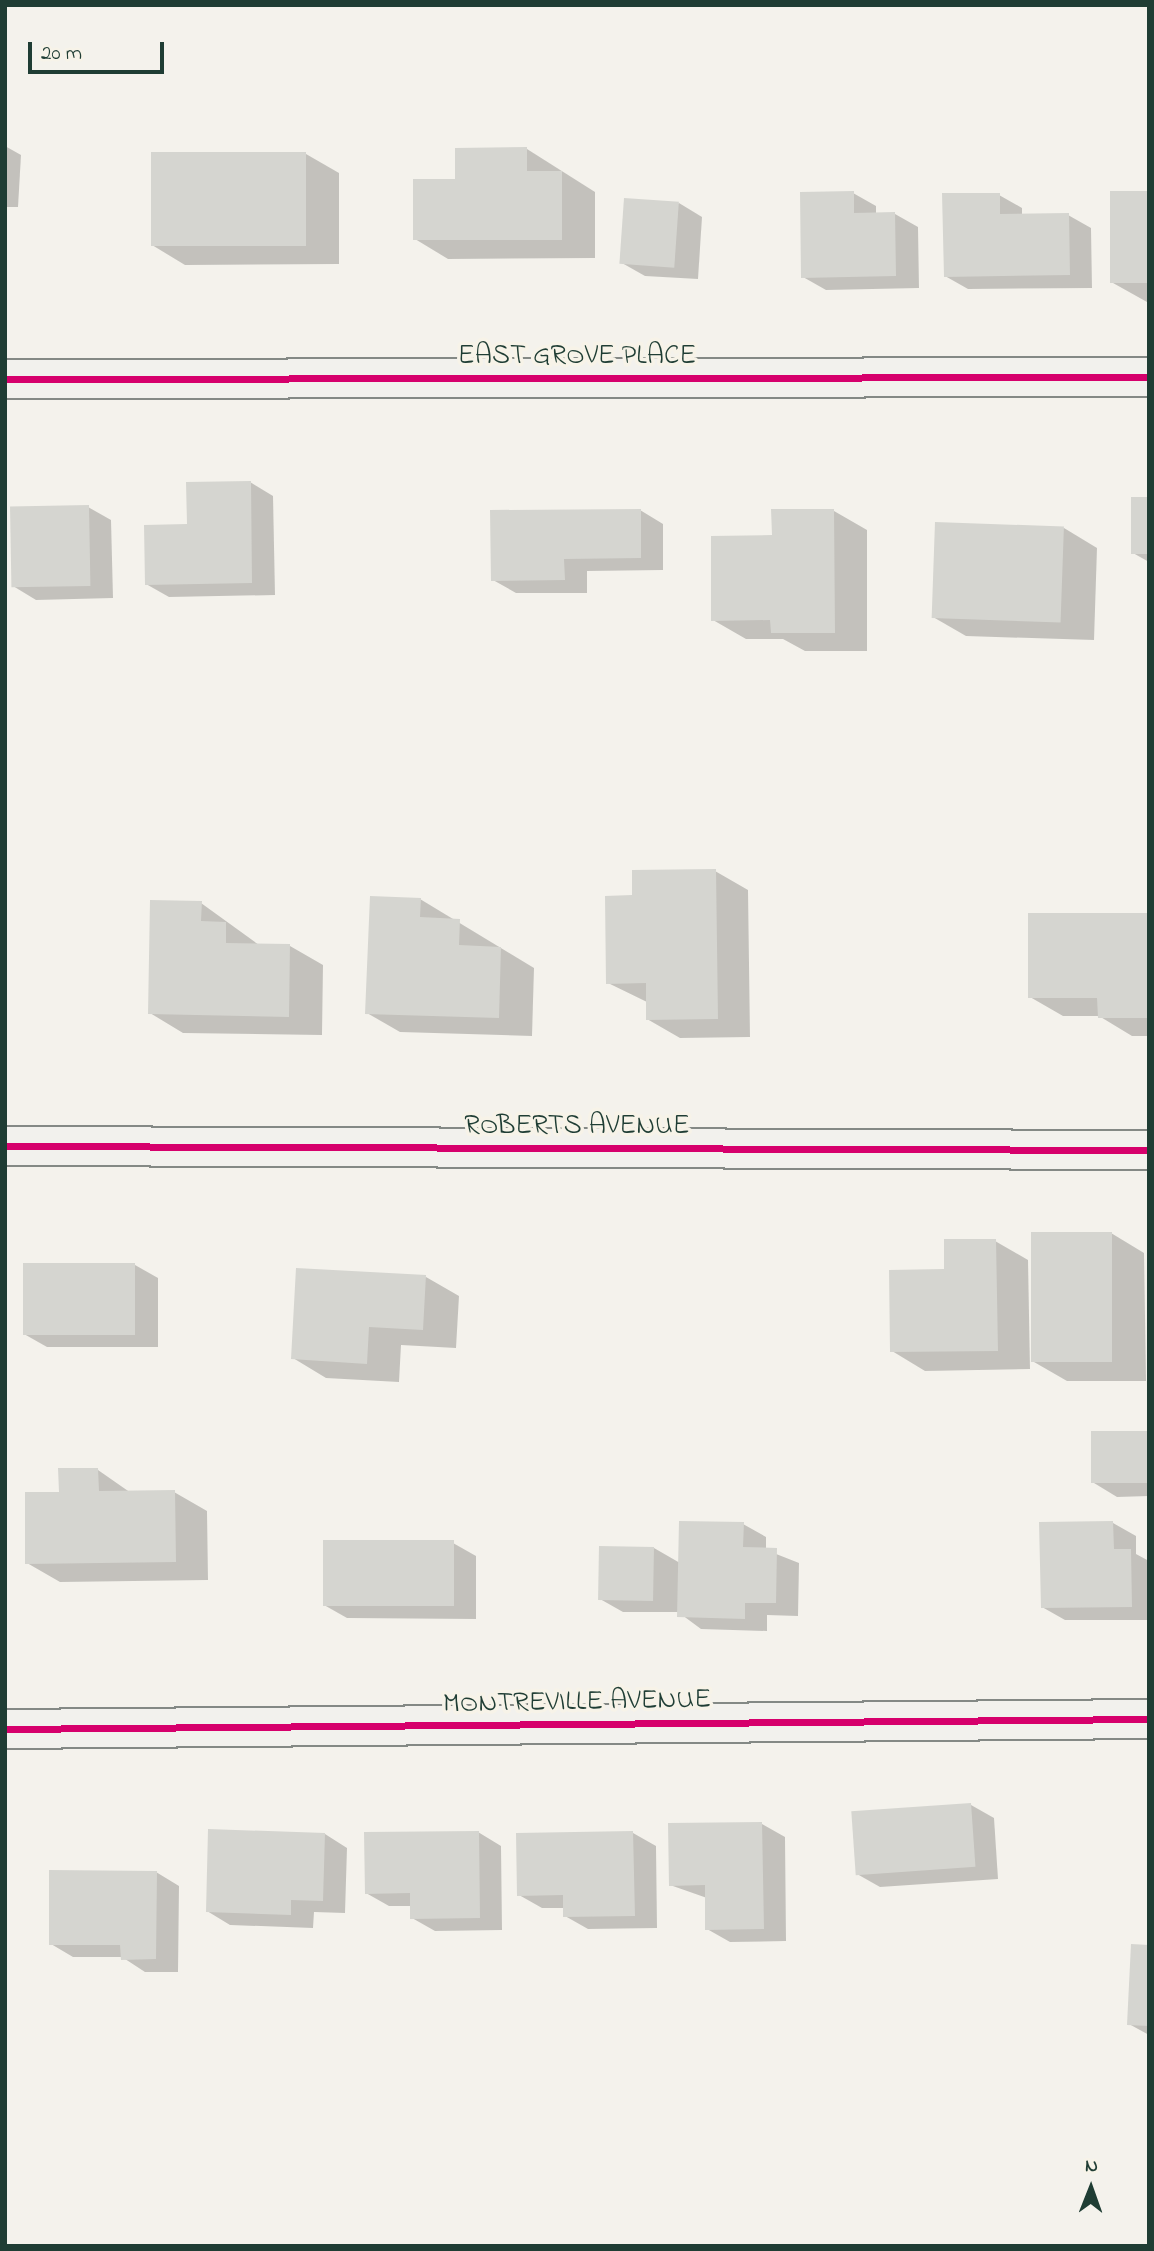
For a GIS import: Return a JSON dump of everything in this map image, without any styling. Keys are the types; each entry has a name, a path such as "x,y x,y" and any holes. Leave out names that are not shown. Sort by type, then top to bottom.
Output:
{"street":[{"name":"EAST GROVE PLACE","path":"5,379 1149,377"},
{"name":"ROBERTS AVENUE","path":"5,1146 1149,1150"},
{"name":"MONTREVILLE AVENUE","path":"5,1729 1149,1719"}],"building":[{"path":"527,147 527,171 562,171 562,240 413,240 413,179 455,179 455,148"},
{"path":"151,152 306,152 306,246 151,246"},
{"path":"854,191 854,213 895,212 896,276 801,278 800,192"},
{"path":"1110,191 1149,191 1149,283 1110,283"},
{"path":"942,193 1000,193 1000,214 1069,213 1070,275 944,277"},
{"path":"624,198 679,202 674,268 619,264"},
{"path":"251,481 252,583 145,585 144,525 187,524 186,482"},
{"path":"1131,497 1149,497 1149,554 1131,554"},
{"path":"89,505 90,586 11,587 10,506"},
{"path":"641,509 641,558 564,559 565,580 491,581 490,510"},
{"path":"771,509 834,509 835,633 771,633 770,620 711,621 711,536 772,535"},
{"path":"935,522 1064,527 1061,622 932,618"},
{"path":"716,869 718,1019 646,1020 646,983 606,984 605,896 632,895 632,870"},
{"path":"370,896 421,898 420,917 460,919 459,945 501,947 499,1018 365,1014"},
{"path":"150,900 202,901 201,921 226,922 226,943 290,944 289,1017 148,1014"},
{"path":"1028,913 1149,913 1149,1018 1098,1018 1097,998 1028,998"},
{"path":"1031,1232 1112,1232 1112,1362 1031,1362"},
{"path":"944,1239 996,1239 998,1351 890,1352 889,1270 944,1269"},
{"path":"23,1263 135,1263 135,1335 23,1335"},
{"path":"296,1268 426,1275 423,1330 369,1327 367,1364 291,1359"},
{"path":"1091,1431 1149,1431 1149,1483 1091,1483"},
{"path":"58,1468 98,1468 99,1491 175,1490 176,1562 25,1564 25,1492 59,1492"},
{"path":"679,1521 744,1522 743,1547 777,1548 776,1603 745,1603 745,1619 677,1617"},
{"path":"1113,1521 1114,1549 1131,1549 1132,1607 1041,1608 1039,1522"},
{"path":"323,1540 454,1540 454,1606 323,1606"},
{"path":"599,1546 654,1547 653,1601 598,1600"},
{"path":"971,1803 975,1867 856,1875 851,1811"},
{"path":"762,1822 764,1929 705,1930 705,1885 669,1886 668,1823"},
{"path":"208,1829 325,1833 323,1901 291,1900 291,1915 206,1912"},
{"path":"479,1831 480,1918 410,1919 410,1893 365,1894 364,1832"},
{"path":"633,1831 635,1916 563,1917 563,1895 517,1896 516,1833"},
{"path":"49,1870 157,1871 156,1959 121,1960 120,1945 49,1945"},
{"path":"1131,1944 1149,1945 1149,2026 1127,2025"}],"cycle path":[{"path":"5,379 1149,377"},
{"path":"5,1146 1149,1150"},
{"path":"5,1729 1149,1719"}]}
